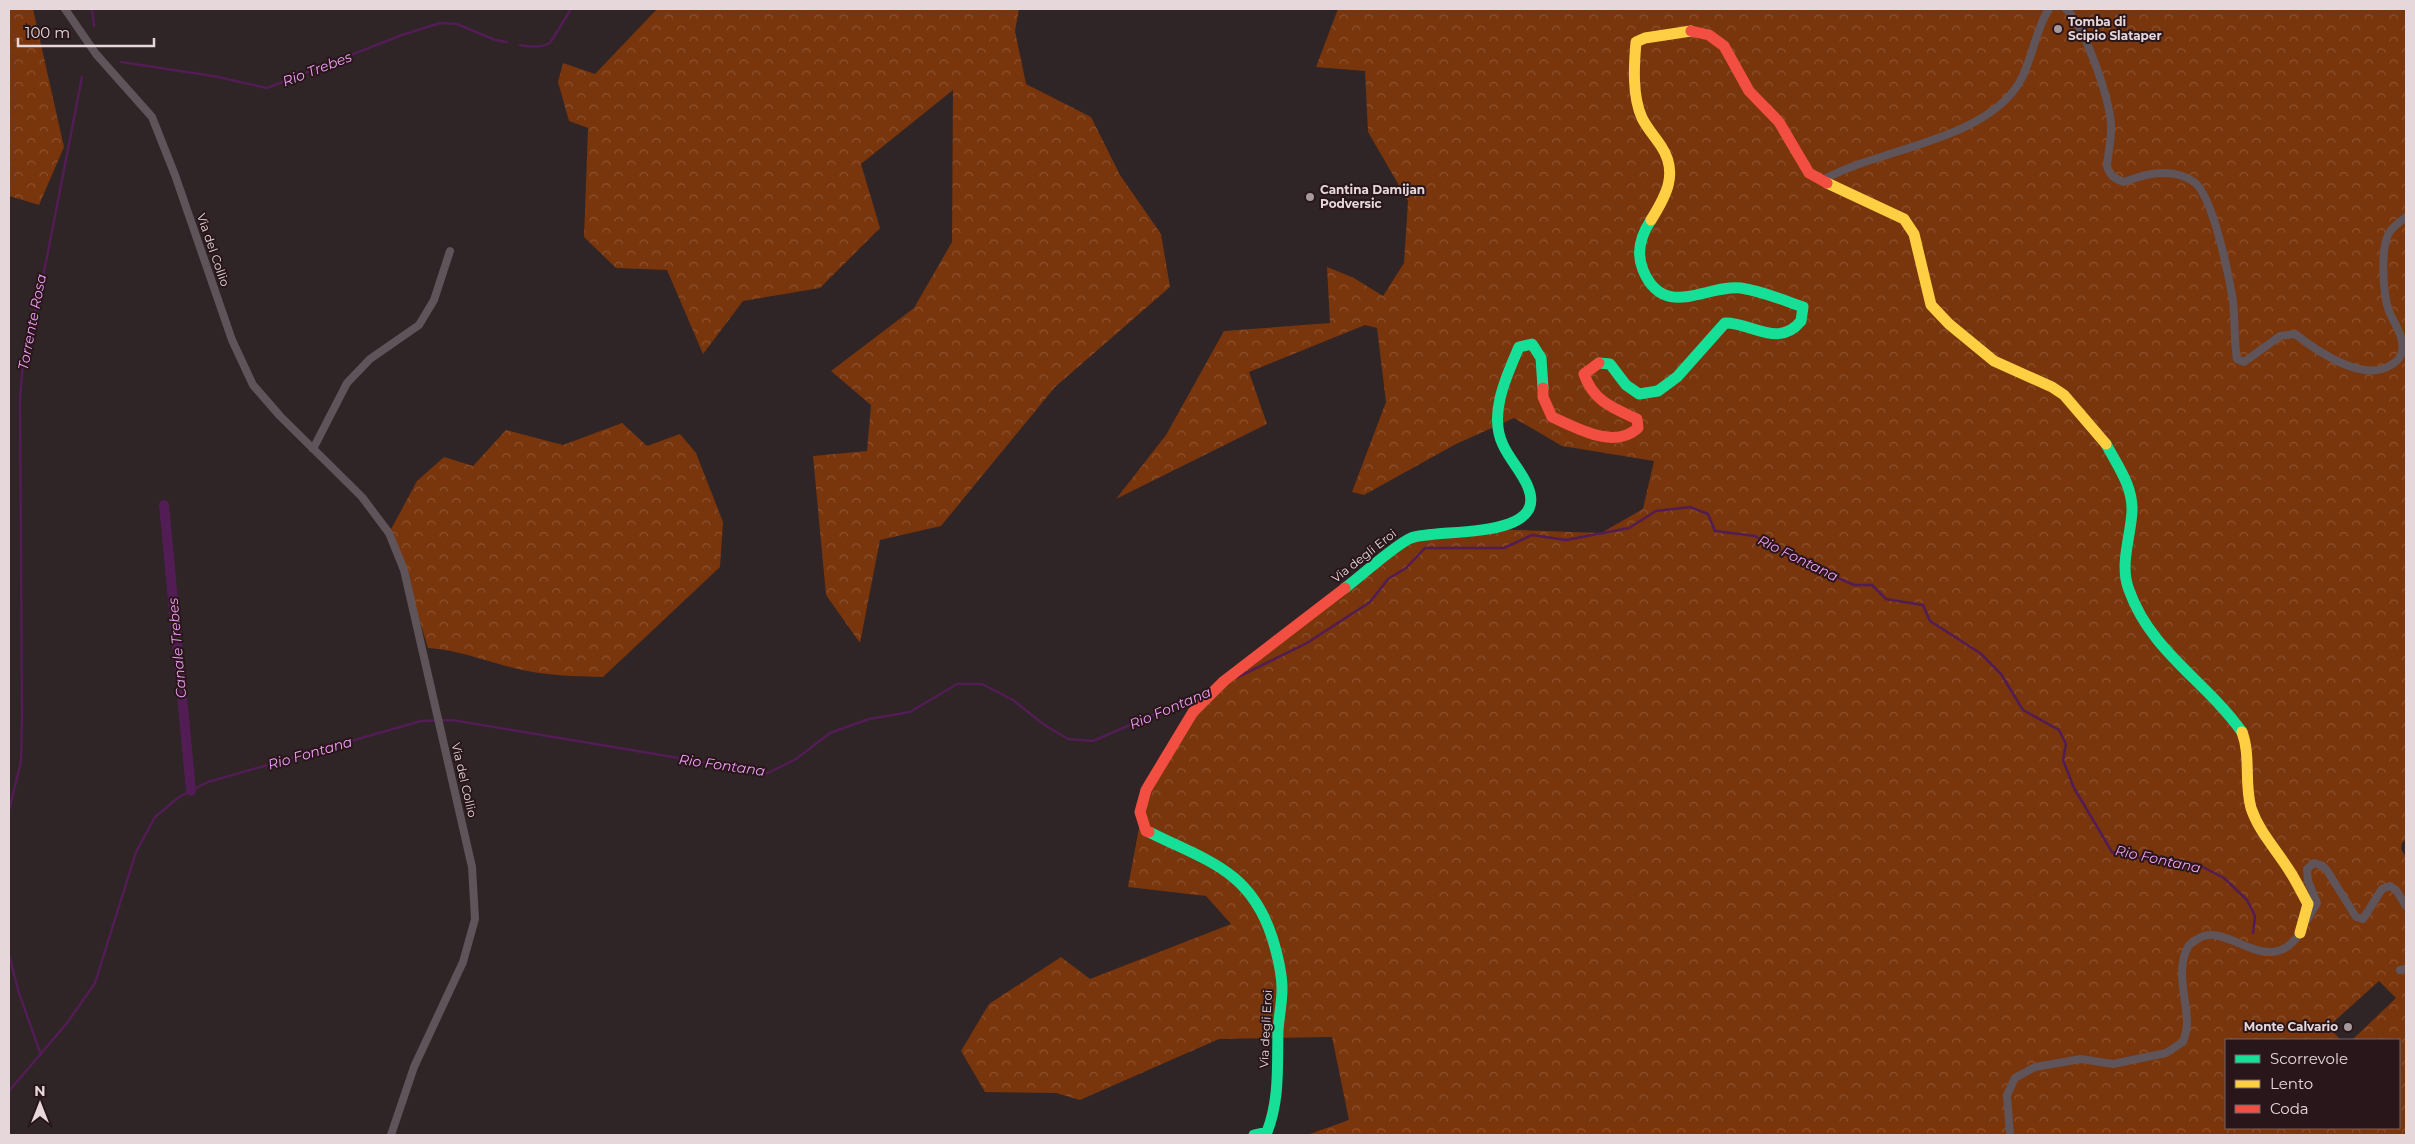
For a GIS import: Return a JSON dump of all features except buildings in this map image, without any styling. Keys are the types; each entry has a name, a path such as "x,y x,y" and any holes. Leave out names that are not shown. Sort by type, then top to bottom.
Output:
{"street":[{"name":"Via del Collio","path":"65,9 96,54 152,117 175,175 232,340 253,385 367,504 389,533 404,570 472,868 475,919 464,962 414,1067 391,1135"},
{"path":"1823,180 1838,172 1919,146 1975,122 2001,103 2019,84 2035,38 2049,9"},
{"path":"2066,9 2081,33 2107,97 2111,125 2107,166 2109,173 2114,178 2124,182 2144,174 2161,173 2182,176 2202,190 2213,218 2231,293 2237,359 2244,362 2280,336 2295,334 2327,356 2358,368 2373,371 2386,369 2398,361 2402,351 2402,338 2384,295 2386,242 2389,232 2406,217"},
{"name":"Via degli Eroi","path":"1254,1135 1267,1132 1273,1119 1276,1105 1278,1020 1283,996 1280,963 1259,905 1245,887 1228,873 1146,831 1140,812 1146,790 1193,712 1224,681 1409,539 1426,532 1454,533 1493,529 1523,518 1530,508 1532,497 1528,485 1503,446 1497,426 1504,380 1519,347 1532,344 1541,358 1543,397 1552,417 1590,432 1621,440 1634,434 1638,428 1636,419 1598,401 1588,388 1584,374 1598,363 1610,364 1626,385 1639,394 1658,391 1677,377 1725,323 1732,322 1762,333 1791,330 1801,324 1804,316 1803,308 1788,302 1734,287 1689,298 1663,294 1648,281 1639,264 1640,243 1666,195 1671,176 1668,156 1642,117 1635,71 1636,42 1645,38 1688,30 1709,35 1724,46 1749,91 1780,122 1808,173 1823,180"},
{"path":"1823,180 1904,218 1914,234 1931,305 1949,324 1994,361 2052,387 2064,395 2105,442 2128,484 2132,509 2126,563 2128,589 2153,636 2172,659 2230,715 2243,733 2248,766 2247,787 2251,807 2260,830 2289,870 2308,904 2300,933"},
{"path":"313,449 347,383 370,359 419,325 434,300 450,250"},
{"path":"2010,1135 2007,1095 2015,1078 2036,1067 2073,1060 2081,1059 2113,1064 2166,1053 2184,1042 2187,1024 2182,979 2188,946 2203,935 2214,935 2252,950 2273,952 2290,945 2300,933 2317,903 2308,881 2308,869 2314,863 2323,866 2328,872 2356,917 2363,918 2382,889 2390,886 2396,890 2406,906"}],"green space":[{"path":"9,9 33,9 64,147 39,205 9,196"},
{"path":"657,9 1019,9 1015,31 1026,84 1091,117 1120,175 1161,234 1170,287 1055,387 941,526 880,540 860,643 826,595 813,456 867,451 871,405 831,371 914,308 952,242 953,90 861,164 880,228 820,288 743,301 703,354 667,270 616,268 584,237 588,128 569,121 558,82 563,63 595,74"},
{"path":"1338,9 2406,9 2406,839 2402,843 2401,849 2406,857 2406,1135 1307,1135 1349,1120 1332,1037 1219,1039 1080,1100 1056,1093 985,1092 961,1051 989,1004 1061,957 1090,979 1231,924 1206,896 1128,887 1146,790 1193,712 1409,539 1493,529 1601,533 1643,509 1654,461 1562,446 1514,418 1456,444 1364,495 1352,492 1386,402 1377,328 1365,325 1249,372 1267,424 1116,499 1166,435 1224,331 1330,323 1327,267 1354,278 1383,296 1404,263 1408,201 1368,132 1365,71 1316,67"},
{"path":"622,423 647,446 680,434 696,453 723,522 720,567 603,677 539,673 451,651 428,648 404,570 389,533 417,481 444,457 473,466 506,430 563,445"}],"waterway":[{"name":"Torrente Rosa","path":"92,9 94,26"},
{"name":"Rio Trebes","path":"520,45 535,47 550,43 571,9"},
{"name":"Rio Trebes","path":"121,62 213,76 267,88 402,35 440,23 457,24 495,40 507,42"},
{"name":"Torrente Rosa","path":"9,811 21,761 20,397 23,364 46,262 82,77"},
{"name":"Canale Trebes","path":"164,505 191,791"},
{"name":"Rio Fontana","path":"1238,677 1307,643 1370,602 1388,579 1406,568 1425,548 1504,548 1532,535 1566,540 1629,528 1656,511 1690,507 1708,514 1715,531 1755,536 1787,555 1854,585 1872,585 1886,599 1923,605 1930,621 1980,653 2001,674 2023,710 2059,730 2066,744 2063,760 2074,788 2112,852 2150,860 2197,864 2224,878 2247,900 2255,916 2253,933"},
{"name":"Rio Fontana","path":"9,1091 67,1023 95,983 136,852 155,817 179,797 208,782 421,721 452,720 768,773 796,759 830,733 869,719 910,712 957,684 982,684 1013,700 1043,724 1068,739 1093,741 1206,692"},
{"name":"Torrente Rosa","path":"9,954 18,990 41,1055"}],"traffic: fast":[{"path":"1599,363 1610,364 1626,385 1639,394 1658,391 1677,377 1725,323 1774,334 1792,329 1801,321 1803,307 1749,289 1728,288 1687,297 1674,297 1662,294 1652,285 1641,264 1642,238 1651,220"},
{"path":"1345,588 1404,541 1411,538 1488,529 1508,524 1523,516 1530,504 1528,487 1503,445 1497,421 1501,395 1519,347 1532,344 1541,358 1543,388"},
{"path":"2106,444 2124,476 2132,502 2125,571 2129,590 2139,612 2165,649 2228,714 2242,732"},
{"path":"1149,832 1208,860 1239,882 1252,896 1263,914 1272,937 1282,982 1276,1094 1267,1132 1254,1135"}],"traffic: slow":[{"path":"1651,220 1666,193 1670,175 1666,156 1644,122 1639,109 1634,80 1636,42 1645,38 1691,31"},
{"path":"1827,183 1904,219 1914,234 1931,305 1949,324 1994,361 2052,387 2064,395 2106,444"},
{"path":"2242,732 2246,750 2249,799 2254,817 2289,870 2308,904 2300,933"}],"traffic: jam":[{"path":"1691,31 1709,35 1724,46 1749,91 1779,122 1809,173 1827,183"},
{"path":"1543,388 1543,397 1552,417 1595,435 1618,437 1628,434 1638,428 1637,419 1612,407 1598,397 1584,374 1599,363"},
{"path":"1149,832 1146,831 1140,812 1146,790 1193,712 1224,681 1345,588"}],"place":[{"name":"Tomba di Scipio Slataper","path":"2058,29"},
{"name":"Cantina Damijan Podversic","path":"1310,197"},
{"name":"Monte Calvario","path":"2348,1027"}]}
